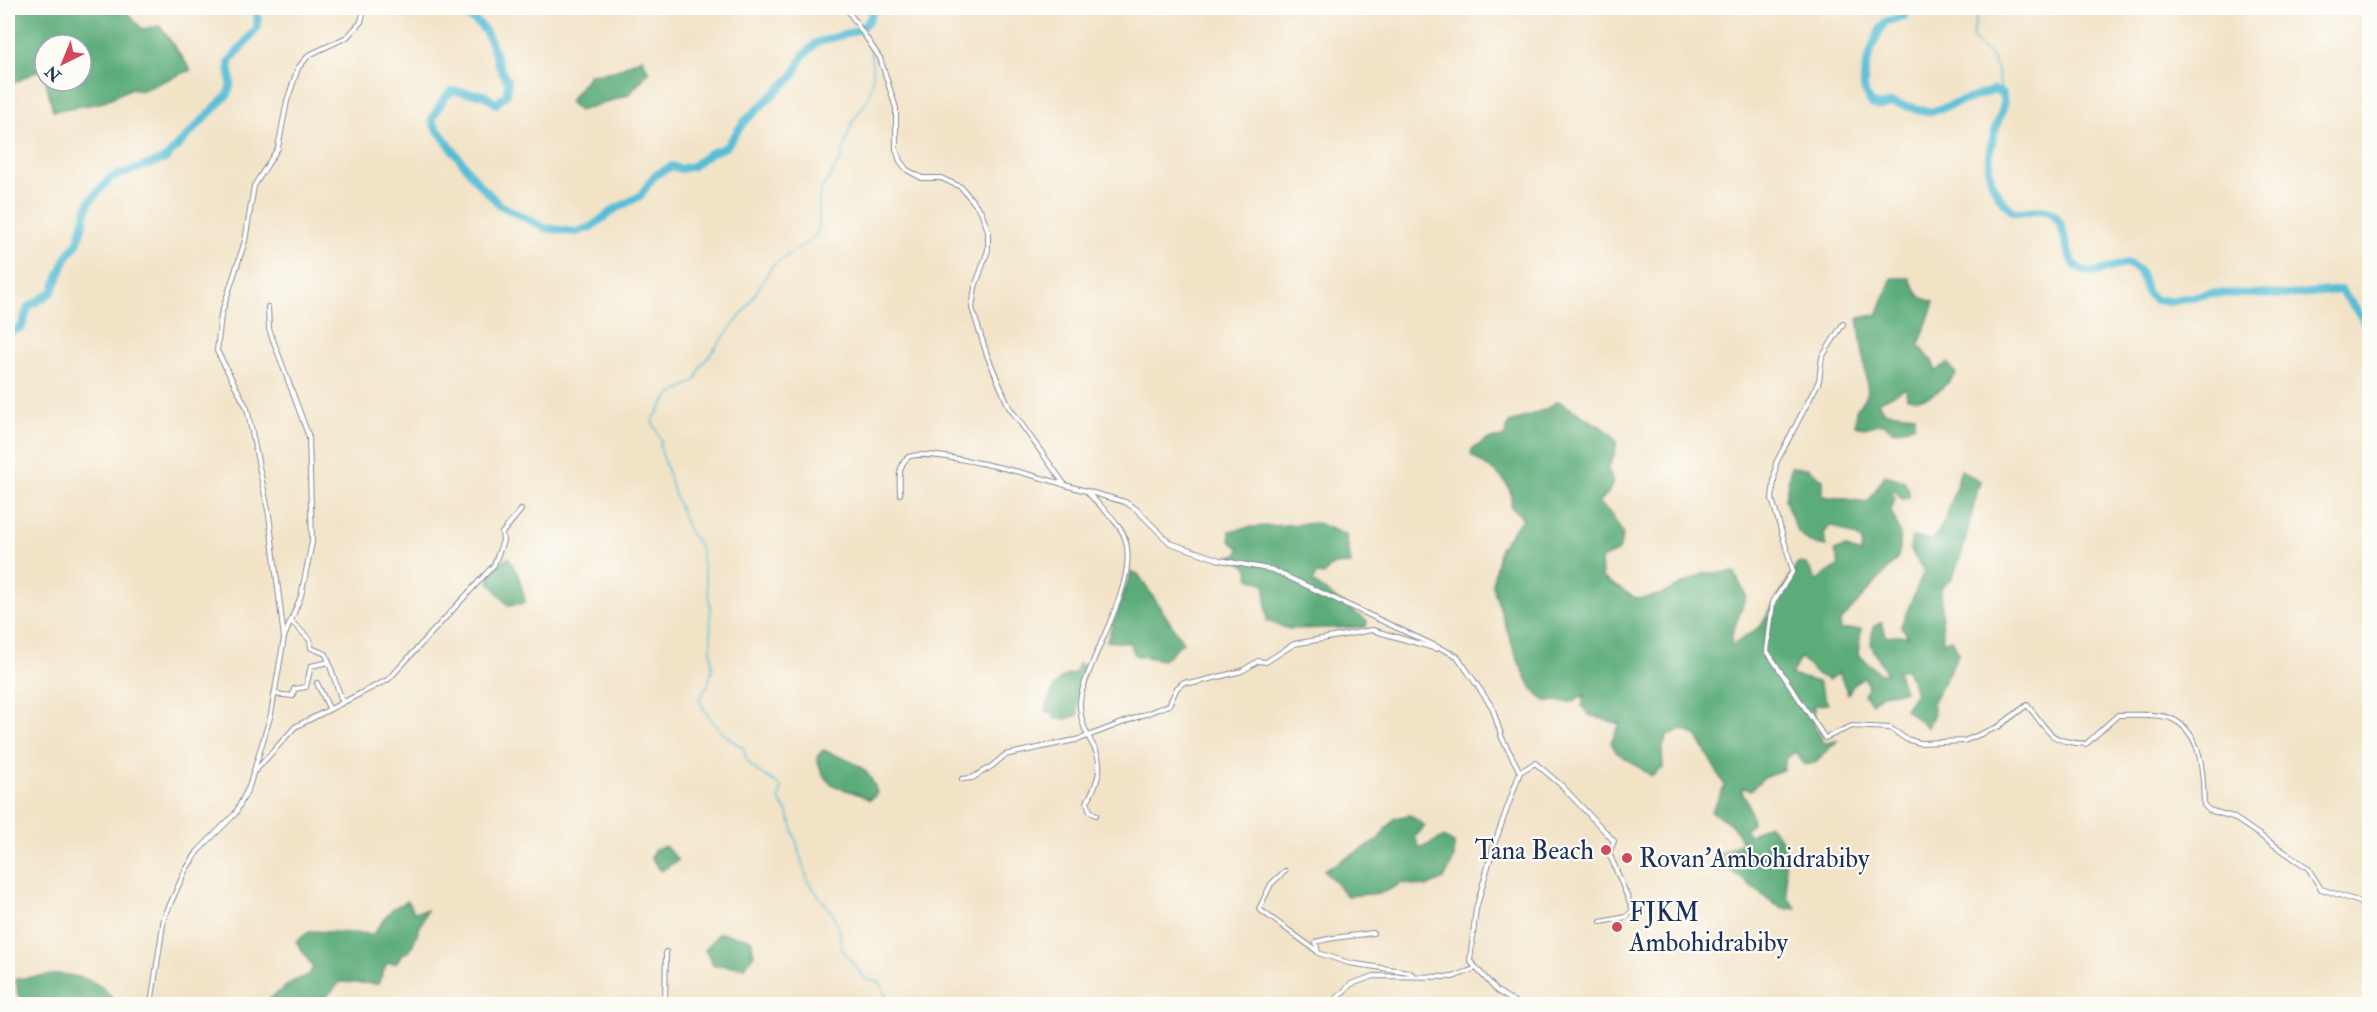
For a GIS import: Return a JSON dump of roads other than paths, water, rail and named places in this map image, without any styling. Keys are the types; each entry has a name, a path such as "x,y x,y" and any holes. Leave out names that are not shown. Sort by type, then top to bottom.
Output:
{"street":[{"path":"284,638 269,515 247,408 217,351 219,329 245,241 254,186 278,148 287,101 298,68 309,55 347,37 360,22 364,8"},
{"path":"846,8 880,58 896,108 896,149 900,161 907,170 922,178 940,178 961,187 981,211 988,231 988,250 975,287 972,308 987,355 1009,407 1065,485"},
{"path":"151,1005 164,918 185,871 204,845 235,814 254,773 274,694 284,638 301,596 312,542 309,437 268,329 268,307"},
{"path":"1843,324 1822,357 1820,381 1776,463 1772,499 1793,571 1773,602 1767,651 1825,738 1852,726 1870,729 1890,728 1906,739 1920,743 1964,741 1998,727 2027,705 2052,737 2069,743 2086,744 2118,715 2168,717 2186,730 2197,747 2202,762 2205,806 2209,810 2233,817 2308,868 2321,889 2360,902 2370,923"},
{"path":"900,494 901,467 908,457 917,454 976,462 1125,502 1136,509 1170,543 1220,560 1274,570 1378,620 1422,638 1446,652"},
{"path":"1089,494 1121,529 1129,562 1113,614 1088,674 1080,707 1088,734 1101,763 1094,790 1088,802 1090,811 1096,815"},
{"path":"254,773 296,727 328,708 388,679 435,632 494,566 503,541 502,533 521,510"},
{"path":"291,621 310,640 311,648 326,654 342,701"},
{"path":"962,778 972,778 992,766 1005,754 1065,743 1169,705 1177,688 1184,682 1194,683 1234,674 1258,661 1266,662 1294,644 1317,638 1372,630 1457,656 1492,707 1502,738 1520,772"},
{"path":"274,694 293,696 294,688 306,687 311,666 329,662"},
{"path":"317,683 328,708"},
{"path":"1518,1005 1474,969 1470,961 1476,909 1494,845 1520,772 1535,763 1560,784 1614,841 1609,853 1634,910 1626,917 1601,922"},
{"path":"1286,871 1271,884 1259,909 1318,953 1349,963 1409,972 1413,975"},
{"path":"1318,953 1316,942 1373,933"},
{"path":"665,1005 666,952"},
{"path":"1331,1005 1351,984 1374,976 1453,977 1474,969"}],"waterway":[{"path":"8,333 22,327 28,307 52,292 66,258 78,242 89,202 110,178 165,159 228,94 231,83 229,62 257,28 258,8"},
{"path":"455,8 485,30 508,81 507,94 496,104 484,95 452,91 444,98 432,119 434,125 478,183 500,205 545,228 576,232 591,227 615,209 640,196 654,176 672,166 680,169 693,166 710,153 726,147 744,122 793,76 803,56 816,43 858,30 868,22 875,8"},
{"path":"1910,8 1904,16 1885,22 1877,36 1865,75 1865,92 1868,98 1872,104 1880,106 1892,103 1931,112 1994,90 2002,94 2003,106 1990,149 1989,172 1992,182 2004,202 2014,212 2043,210 2055,215 2075,265 2083,270 2095,272 2127,263 2140,271 2147,293 2155,300 2169,301 2213,293 2288,295 2341,290 2362,317 2370,337"},
{"path":"1979,8 1972,36 1977,44 1994,59 2002,94"},
{"path":"858,30 862,35"},
{"path":"870,46 873,74 871,89 867,101 852,122 841,159 821,190 819,230 812,239 772,266 746,309 701,366 696,380 668,397 652,421 661,440 660,447 675,496 689,531 700,547 705,575 710,605 712,669 708,685 699,699 717,727 744,748 745,755 752,766 781,787 779,800 788,813 808,882 833,914 840,931 841,947 865,979 881,983 888,1004"}],"place":[{"name":"Tana Beach","path":"1606,850"},
{"name":"Rovan'Ambohidrabiby","path":"1627,858"},
{"name":"FJKM Ambohidrabiby","path":"1617,927"}]}
